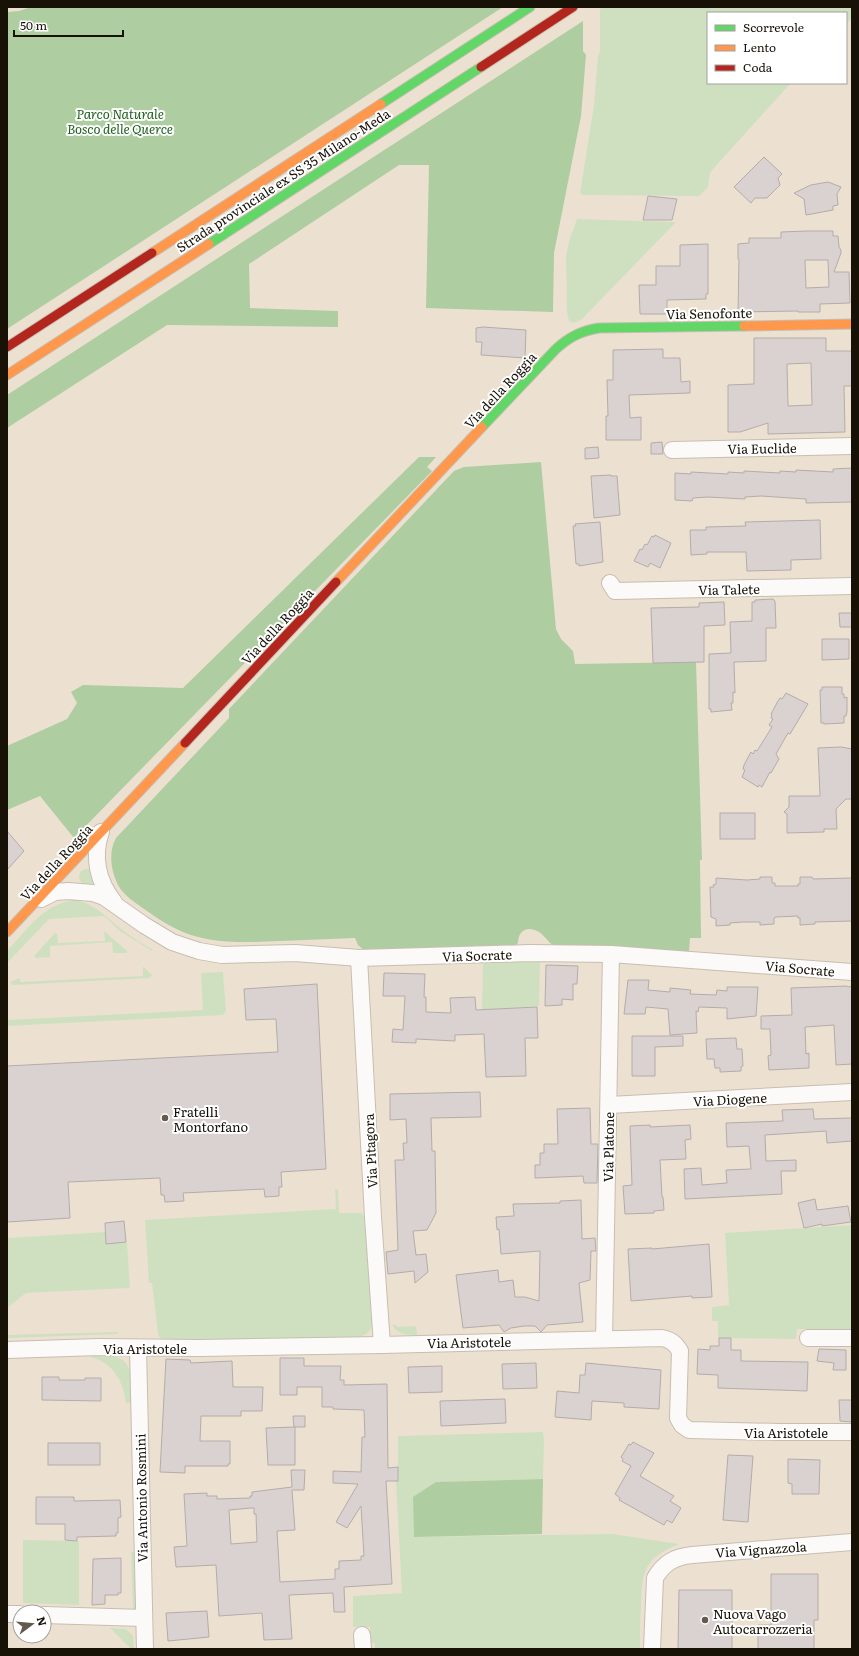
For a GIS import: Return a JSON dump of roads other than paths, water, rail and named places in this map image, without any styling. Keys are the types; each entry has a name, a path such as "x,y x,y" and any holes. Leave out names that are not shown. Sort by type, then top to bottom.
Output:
{"main road":[{"name":"Strada provinciale ex SS 35 Milano-Meda","path":"7,347 530,7"},
{"name":"Strada provinciale ex SS 35 Milano-Meda","path":"7,375 573,7"},
{"name":"Via Senofonte","path":"568,338 582,331 599,328 852,324"},
{"name":"Via della Roggia","path":"7,932 543,362 568,338"}],"street":[{"name":"Via Euclide","path":"672,450 852,446"},
{"name":"Via Talete","path":"610,583 614,591 852,586"},
{"name":"Via Socrate","path":"102,832 98,842 97,863 103,884 115,904"},
{"path":"80,891 70,887 67,883 66,872 74,862 86,853 93,856 97,863"},
{"name":"Via Socrate","path":"37,900 56,892 80,891 104,897 159,935 183,946 199,951 222,955 296,953 359,958 530,953 611,954 852,972"},
{"name":"Via Platone","path":"604,1339 611,954"},
{"name":"Via Pitagora","path":"359,958 373,1217 382,1345"},
{"name":"Via Diogene","path":"609,1105 852,1092"},
{"name":"Via Aristotele","path":"7,1350 99,1347 138,1348 382,1345 662,1338 669,1339 676,1344 680,1351 678,1418 682,1426 689,1430 852,1432"},
{"path":"808,1338 852,1338"},
{"name":"Via Antonio Rosmini","path":"138,1348 145,1649"},
{"name":"Via Vignazzola","path":"652,1649 655,1578 660,1569 671,1560 692,1554 852,1542"},
{"path":"52,1615 144,1618"}],"place":[{"name":"Fratelli Montorfano","path":"165,1118"},
{"name":"Nuova Vago Autocarrozzeria","path":"705,1620"}],"park label":[{"name":"Parco Naturale Bosco delle Querce","path":"120,120"}]}
